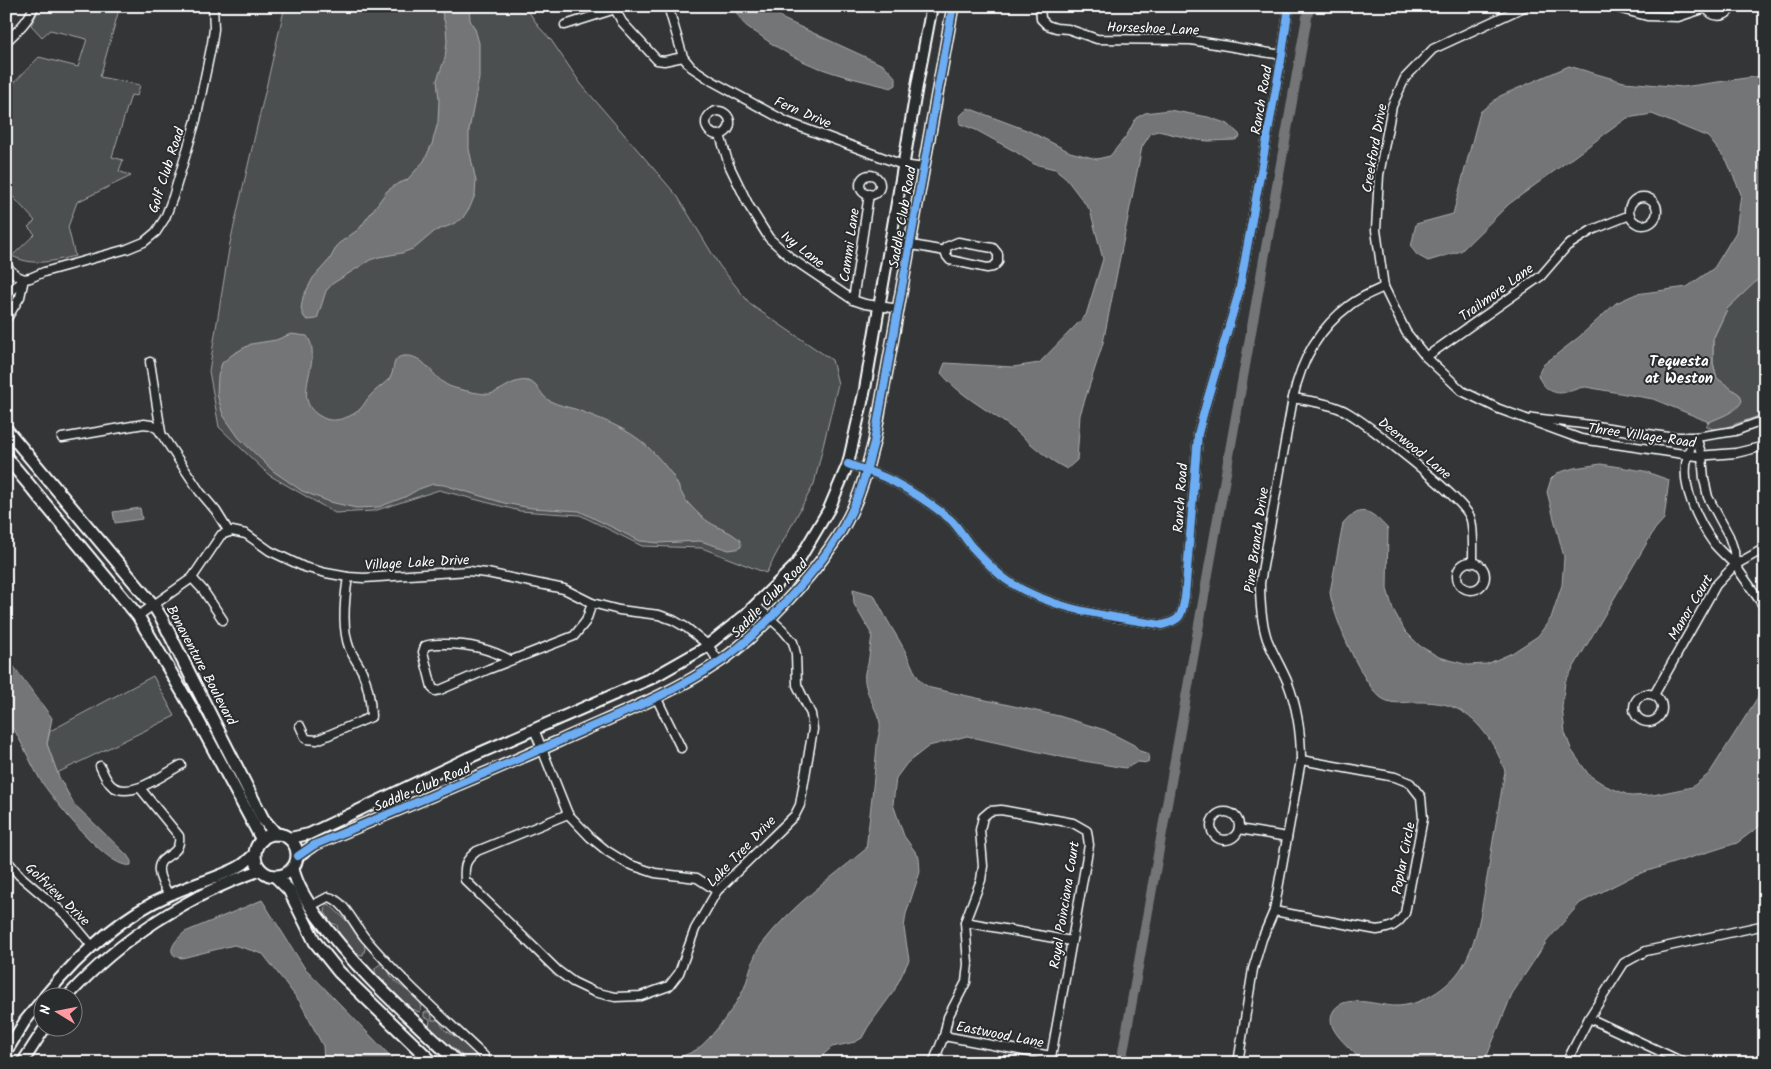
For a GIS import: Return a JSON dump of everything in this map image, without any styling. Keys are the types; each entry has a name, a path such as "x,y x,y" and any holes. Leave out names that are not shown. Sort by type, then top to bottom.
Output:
{"main road":[{"name":"Bonaventure Boulevard","path":"6,429 154,606 167,628 263,818 276,834"},
{"path":"6,457 138,616 191,707 262,840"},
{"path":"276,877 287,874 293,868 298,856 295,845 290,838 276,834 266,836 258,844 255,854 261,870 276,877 289,889 315,942 339,972 433,1063"},
{"path":"293,868 298,885 311,906 352,960 458,1063"}],"street":[{"path":"6,42 32,14 34,6"},
{"name":"Golf Club Road","path":"6,296 24,279 127,249 144,242 156,232 165,218 173,197 196,120 212,43 214,29 213,6"},
{"path":"565,25 625,6"},
{"path":"615,9 622,22 657,60 664,61 683,57 668,6"},
{"name":"Saddle Club Road","path":"290,838 309,834 466,759 652,678 708,645 743,617 796,565 829,509 848,464 865,389 932,6"},
{"name":"Saddle Club Road","path":"298,856 314,846 541,749 656,697 719,662 756,633 812,574 835,541 854,504 866,471 882,403 953,6"},
{"name":"Horseshoe Lane","path":"1040,6 1041,19 1047,25 1068,29 1097,39 1192,40 1282,55"},
{"name":"Ranch Road","path":"848,464 893,482 931,505 952,521 990,566 1008,581 1028,592 1075,609 1162,625 1175,622 1182,612 1185,597 1198,434 1239,292 1282,55 1289,6"},
{"name":"Creekford Drive","path":"1406,332 1384,287 1376,230 1379,175 1392,106 1405,78 1433,49 1515,9 1526,6"},
{"path":"1610,6 1647,16 1678,17 1706,7 1712,14 1720,16 1728,12 1732,6"},
{"name":"Fern Drive","path":"683,57 691,67 712,81 787,122 903,165 924,168"},
{"name":"Ivy Lane","path":"720,135 729,166 749,206 769,238 791,258 853,300 899,309"},
{"name":"Cammi Lane","path":"853,300 869,194"},
{"name":"Trailmore Lane","path":"1426,357 1541,276 1567,246 1592,230 1630,215"},
{"path":"890,241 945,251"},
{"path":"958,242 990,247 998,254 998,262 990,268 954,262 947,258 945,251 950,245 958,242"},
{"path":"6,266 17,276 24,279 20,297 7,319"},
{"name":"Pine Branch Drive","path":"1238,1063 1253,969 1262,938 1274,912 1300,760 1301,741 1296,712 1287,682 1267,639 1260,608 1260,583 1293,398 1298,376 1307,356 1335,317 1352,304 1384,287"},
{"name":"Three Village Road","path":"1406,332 1426,357 1462,391 1518,417 1580,439 1702,456 1736,453 1765,446"},
{"path":"150,362 161,433"},
{"name":"Deerwood Lane","path":"1293,398 1326,404 1344,410 1364,422 1456,498 1470,517 1474,563"},
{"name":"Three Village Road","path":"1518,417 1583,424 1668,438 1696,437 1735,431 1765,420"},
{"path":"62,438 144,424 154,426 161,433 229,532 221,535 192,578 138,616"},
{"path":"1696,437 1687,455 1686,478 1689,494 1700,521 1716,546 1735,564 1765,608"},
{"path":"1696,437 1702,456 1708,497 1730,536 1735,564"},
{"name":"Village Lake Drive","path":"229,532 237,531 246,534 270,551 304,567 348,577 364,578 456,571 487,573 564,589 592,603 619,610 659,615 673,620 687,628 708,645 719,662"},
{"name":"Manor Court","path":"1654,695 1716,585 1735,564 1765,548"},
{"path":"300,726 306,739 317,740 371,717 371,707 363,673 349,647 346,633 348,577"},
{"path":"192,578 203,590 223,620"},
{"path":"510,660 484,648 462,644 430,644 425,646 423,652 432,687 435,691 574,636 586,622 592,603"},
{"name":"Lake Tree Drive","path":"568,814 477,851 468,858 464,868 465,880 558,971 573,982 594,992 627,997 641,996 669,986 679,973 695,930 717,891 794,815 800,805 813,728 811,714 797,685 796,654 793,642 783,630 755,605"},
{"path":"656,697 681,748"},
{"path":"534,729 568,814 590,837 607,851 628,864 655,873 696,878 717,891"},
{"name":"Poplar Circle","path":"1274,912 1377,930 1389,929 1399,923 1405,913 1423,818 1421,797 1410,783 1395,777 1300,760"},
{"path":"100,766 113,786 125,790 140,788 181,765"},
{"path":"140,788 179,836 180,842 177,850 163,859 159,865 159,874 169,895"},
{"name":"Royal Poinciana Court","path":"966,922 981,880 983,866 980,830 983,818 990,811 1001,810 1073,823 1087,831 1089,845 1051,1060"},
{"path":"1239,829 1287,837"},
{"path":"54,986 103,936 148,905 240,866 255,854"},
{"name":"Golfview Drive","path":"6,859 19,875 68,917 92,946"},
{"path":"77,986 85,977 138,933 184,904 261,870"},
{"path":"311,906 328,897 336,900 365,938 419,995 484,1056 487,1063"},
{"path":"933,1063 944,1036 948,1017 966,982 968,964 966,922 1071,941"},
{"path":"1566,1063 1589,1018 1624,964 1646,951 1765,924"},
{"path":"92,946 107,958"},
{"path":"6,1052 32,1012"},
{"path":"1589,1018 1685,1063"},
{"path":"22,1063 40,1036"},
{"name":"Eastwood Lane","path":"944,1036 1051,1060"}],"shaded area":[{"path":"41,6 120,6 100,77 140,85 137,96 131,95 112,157 123,160 119,171 131,176 77,202 68,227 75,256 36,262 12,256 35,234 28,227 35,221 6,189 6,91 39,57 78,67 87,39 50,30 42,37 31,25"},
{"path":"285,6 525,6 581,84 678,197 719,265 751,305 832,360 838,384 814,484 766,573 702,548 642,546 580,515 520,511 439,490 374,511 335,513 269,475 219,427 209,371 230,243"},
{"path":"440,6 469,6 470,20 479,43 479,78 469,130 469,149 476,181 475,195 470,207 462,219 435,231 415,248 370,260 332,284 326,291 317,319 308,320 304,317 301,309 303,297 313,278 330,259 338,244 359,229 387,191 407,180 424,161 432,144 438,122 439,100 437,80 445,58 447,41 446,27"},
{"path":"734,6 775,6 783,19 885,66 896,78 896,85 891,88 851,78 822,69 794,57 779,49 743,23"},
{"path":"1569,66 1624,82 1683,87 1760,76 1765,73 1765,273 1727,309 1713,339 1713,363 1717,378 1740,395 1742,401 1732,411 1709,422 1653,399 1586,387 1561,393 1552,392 1545,387 1538,375 1543,365 1579,337 1616,303 1636,294 1687,287 1714,268 1736,232 1741,194 1727,161 1708,137 1652,114 1627,118 1509,204 1461,251 1428,261 1417,255 1411,247 1416,224 1453,214 1480,112 1500,96"},
{"path":"968,108 1029,131 1070,152 1097,159 1110,156 1127,135 1136,118 1145,113 1169,110 1208,117 1228,124 1240,137 1235,140 1209,141 1158,131 1151,133 1142,147 1103,343 1080,415 1077,460 1067,469 1051,460 1008,425 964,395 941,373 945,363 1013,367 1039,363 1086,315 1103,259 1090,210 1064,176 1055,169 1034,164 976,130 960,124 960,116"},
{"path":"1765,271 1765,414 1721,429 1713,429 1706,426 1709,422 1727,414 1740,395 1717,379 1713,363 1713,339 1727,309"},
{"path":"291,334 307,336 312,346 307,392 308,403 314,412 326,419 340,419 358,411 367,399 389,379 397,359 404,356 418,359 443,382 457,389 490,394 518,381 528,381 535,385 544,397 550,401 604,420 640,440 667,469 685,499 693,508 709,522 737,538 740,541 741,547 729,550 700,541 659,543 640,541 579,511 531,508 504,503 444,485 433,484 379,507 356,508 330,502 302,491 273,471 239,438 223,415 217,394 218,376 222,363 233,354 251,344 276,340"},
{"path":"1601,464 1644,471 1669,480 1664,519 1655,529 1565,682 1562,707 1565,733 1572,751 1589,775 1606,786 1631,796 1653,795 1692,787 1709,774 1765,686 1765,822 1737,843 1635,875 1580,903 1547,941 1512,994 1484,1063 1362,1063 1335,1032 1331,1017 1334,1010 1339,1005 1354,1001 1396,1006 1415,1003 1442,989 1462,967 1468,956 1479,921 1505,771 1491,741 1469,716 1460,710 1435,703 1396,703 1387,701 1375,692 1367,681 1358,667 1336,617 1330,592 1343,524 1350,517 1361,511 1372,514 1388,529 1387,589 1393,609 1405,631 1420,646 1439,657 1468,665 1487,664 1512,653 1538,636 1551,618 1562,585 1564,557 1547,492 1551,479 1557,473"},
{"path":"140,508 142,519 115,523 113,512"},
{"path":"853,589 874,595 916,674 920,680 931,688 1059,716 1105,730 1134,745 1140,751 1149,754 1148,763 1138,762 1125,768 1066,758 967,736 929,746 907,763 896,778 893,804 904,836 919,857 920,872 906,914 904,928 909,960 894,991 862,1038 855,1042 832,1047 814,1063 664,1063 696,1050 709,1038 724,1021 742,993 756,954 773,930 811,894 866,849 880,723 868,694 865,679 872,635 854,604"},
{"path":"6,656 52,718 47,744 59,777 74,804 127,855 131,865 121,864 96,846 57,803 41,781 6,717"},
{"path":"153,676 175,716 57,773 47,744 50,731"},
{"path":"262,900 304,967 397,1063 324,1063 323,1046 300,1002 263,954 234,945 182,958 173,954 173,946 185,932"},
{"path":"329,904 352,926 358,937 364,942 365,949 363,955 354,952 350,948 343,939 337,925 331,923 325,912 326,905"},
{"path":"383,962 394,980 419,1001 422,1006 420,1012 402,1002 385,987 384,980 379,979 375,968"},
{"path":"424,1012 430,1012 432,1020 438,1020 446,1031 471,1048 474,1052 475,1063 466,1062 464,1057 429,1027 430,1020 424,1017"},
{"path":"586,1056 613,1063 544,1063 558,1057"}],"waterway":[{"path":"1121,1063 1309,6"}],"cycle path":[{"path":"298,856 314,845 640,705 700,674 744,643 781,607 818,565 839,534 857,500 874,442 953,6"},
{"path":"848,464 889,479 931,504 957,526 972,547 994,569 1008,581 1025,591 1063,606 1083,611 1162,625 1180,616 1185,597 1198,434 1239,292 1282,55 1289,6"}],"district":[{"name":"Tequesta at Weston","path":"1679,370"}]}
